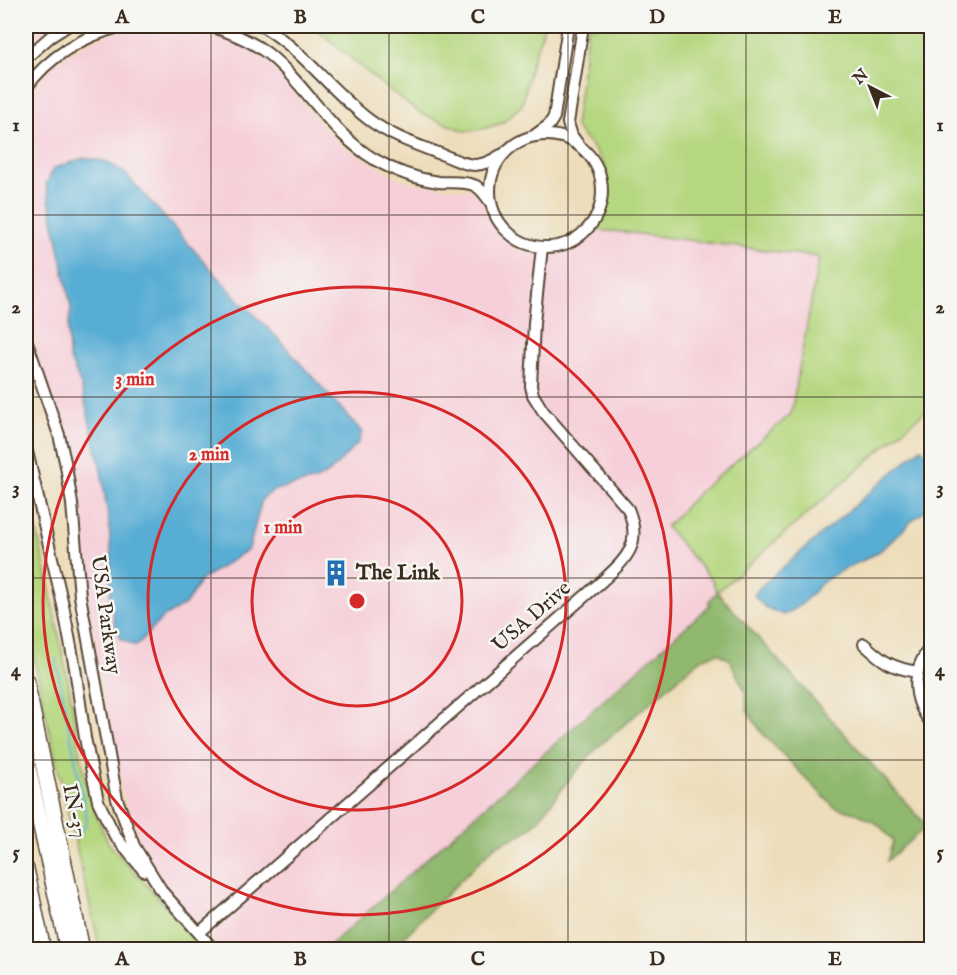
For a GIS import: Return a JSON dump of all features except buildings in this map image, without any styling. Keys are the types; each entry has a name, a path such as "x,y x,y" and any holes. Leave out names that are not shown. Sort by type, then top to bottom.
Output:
{"highway":[{"name":"IN-37","path":"26,681 82,950"},
{"path":"26,759 68,950"},
{"path":"26,869 43,950"}],"street":[{"path":"26,58 50,37 68,26"},
{"path":"26,88 47,65 67,50 98,33 122,26"},
{"path":"210,26 242,37 268,53 332,125 366,154 414,176 475,186 486,195 495,215 510,234 542,247 561,244 579,235 593,220 601,192 598,173 589,156 572,136 568,123 583,26"},
{"path":"262,26 292,47 369,120 393,135 468,164 484,165 504,154"},
{"path":"491,204 492,177 504,154 514,145 542,132 554,117 568,26"},
{"path":"526,139 551,135 568,140 582,149"},
{"name":"USA Drive","path":"199,933 602,582 627,556 634,533 633,521 628,509 543,411 533,395 532,367 542,247"},
{"name":"USA Parkway","path":"26,339 59,435 66,466 72,504 80,596 117,799 134,846 162,891"},
{"name":"USA Parkway","path":"26,447 63,605 98,801 115,836 214,950"},
{"path":"864,644 881,660 892,666 918,672"},
{"path":"932,645 924,654 918,672 917,692 924,715 932,724"}],"shaded area":[{"path":"26,26 52,26 26,46"},
{"path":"147,26 195,27 235,40 253,49 272,65 328,134 345,148 402,180 473,191 482,200 488,219 497,232 511,244 521,248 543,254 569,250 585,242 595,230 819,257 791,414 698,493 667,526 712,580 717,592 709,602 710,605 326,949 220,949 175,899 140,844 122,791 95,653 74,483 66,440 26,318 26,97 53,65 89,42 111,33"}],"green space":[{"path":"313,26 543,26 543,31 531,64 522,105 502,123 483,129 464,131 420,113 379,82"},
{"path":"588,26 931,26 931,406 717,592 712,580 666,527 698,493 791,414 819,257 595,230 604,211 608,182 597,153 575,127"},
{"path":"26,480 48,580 87,785 100,825 109,844 205,949 100,949 26,619"},
{"path":"717,592 927,826 887,861 893,841 879,825 859,814 834,807 762,733 747,710 746,693 729,659 718,653 701,659 597,748 571,777 537,822 524,833 495,846 392,949 326,949 710,605 708,602"}],"water":[{"path":"83,158 105,161 124,172 362,432 358,443 330,472 316,480 275,490 262,499 249,549 201,580 186,604 162,618 136,646 121,639 115,626 110,601 109,524 101,470 81,385 69,357 68,330 71,307 46,184 54,168"},
{"path":"921,448 931,456 931,508 923,512 883,549 828,578 800,605 783,615 765,607 754,596 759,588"}],"waterway":[{"path":"56,659 87,821 74,839"}],"place":[{"name":"The Link","path":"336,573"}]}
